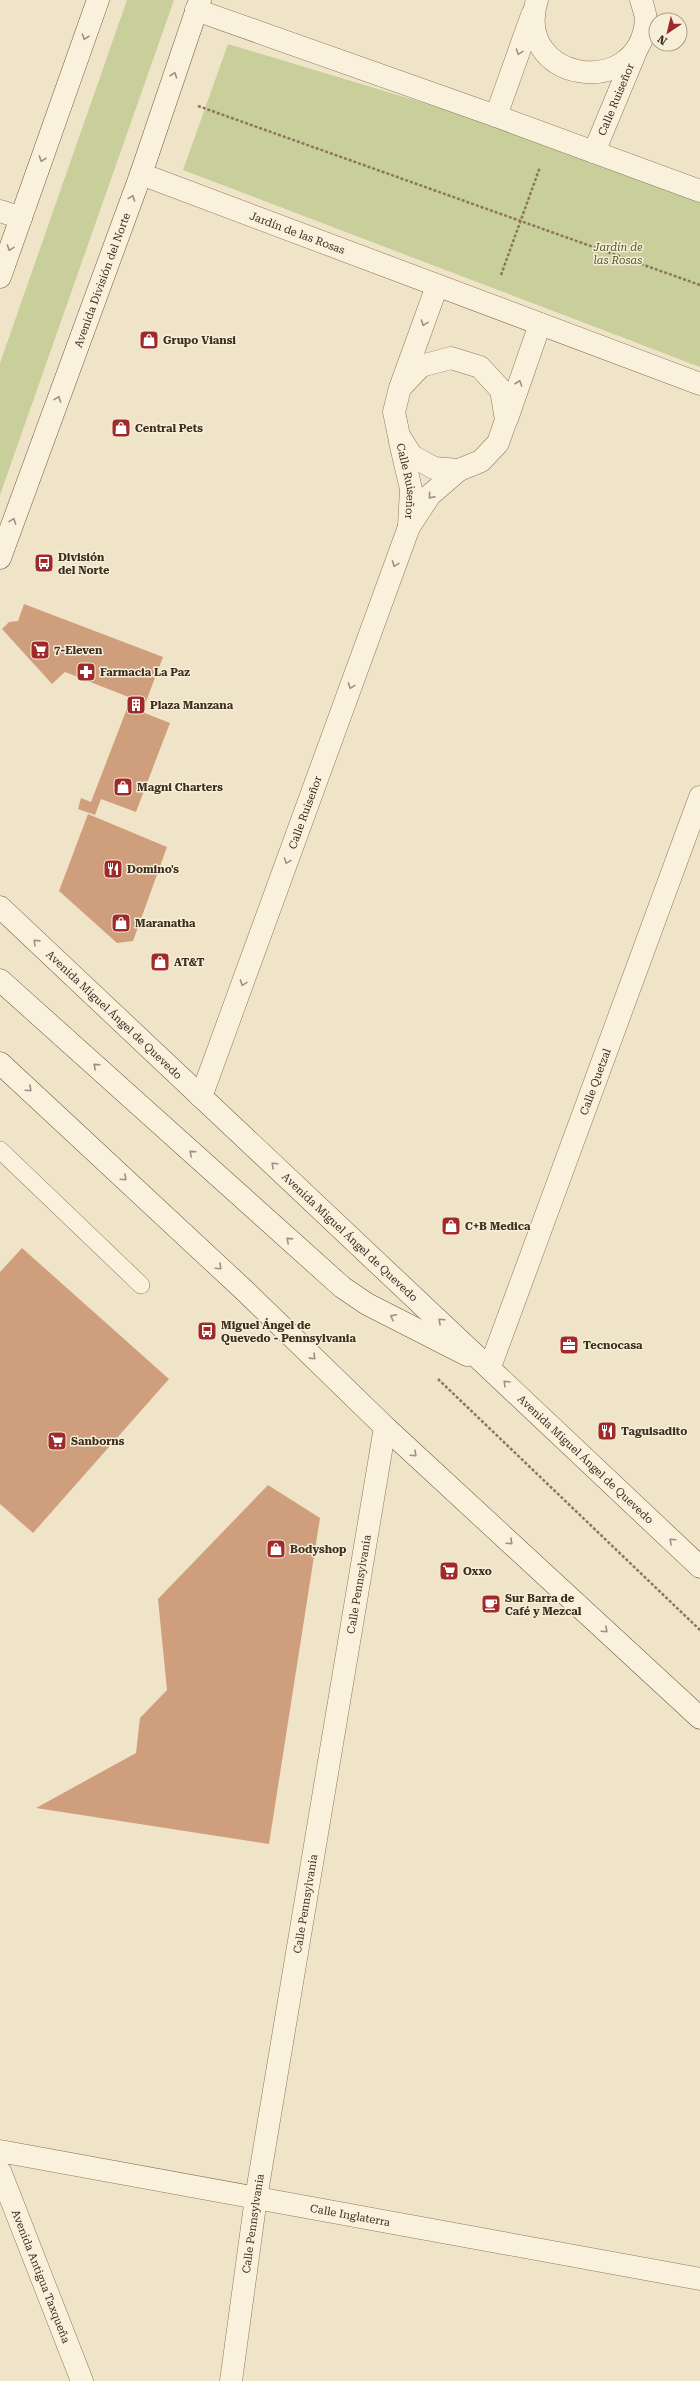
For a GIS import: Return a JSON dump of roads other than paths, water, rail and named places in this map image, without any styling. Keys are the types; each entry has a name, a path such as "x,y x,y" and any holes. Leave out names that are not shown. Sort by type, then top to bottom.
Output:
{"street":[{"path":"0,277 98,0"},
{"name":"Calle Ruiseñor","path":"594,152 638,47 646,20 641,0"},
{"path":"198,5 700,191"},
{"name":"Avenida División del Norte","path":"0,558 141,174 198,5"},
{"path":"535,8 537,39 551,59 573,71 598,73 621,64 638,47"},
{"path":"496,116 535,8"},
{"name":"Jardín de las Rosas","path":"141,174 700,384"},
{"path":"0,211 21,218"},
{"path":"437,286 400,388 394,412 398,436 412,456 434,468 458,470 481,461 498,443 540,324"},
{"path":"400,388 421,366 451,358 480,367 501,390 506,420"},
{"name":"Calle Ruiseñor","path":"398,436 411,489 409,527"},
{"name":"Calle Ruiseñor","path":"201,1097 409,527 430,495 458,470"},
{"name":"Calle Quetzal","path":"490,1367 700,798"},
{"name":"Avenida Miguel Ángel de Quevedo","path":"0,906 201,1097 490,1367 700,1567"},
{"path":"0,980 350,1294 490,1367"},
{"path":"0,1063 239,1285 385,1427 700,1718"},
{"name":"Calle Pennsylvania","path":"231,2381 256,2198 385,1427"},
{"name":"Calle Inglaterra","path":"0,2151 700,2279"},
{"name":"Avenida Antigua Taxqueña","path":"0,2171 82,2381"}],"lane":[{"path":"0,1150 140,1285"}],"place":[{"name":"Grupo Viansi","path":"149,340"},
{"name":"Central Pets","path":"121,428"},
{"name":"División del Norte","path":"44,563"},
{"name":"7-Eleven","path":"40,650"},
{"name":"Farmacia La Paz","path":"86,672"},
{"name":"Plaza Manzana","path":"136,705"},
{"name":"Magni Charters","path":"123,787"},
{"name":"Domino's","path":"113,869"},
{"name":"Maranatha","path":"121,923"},
{"name":"AT&T","path":"160,962"},
{"name":"C+B Medica","path":"451,1226"},
{"name":"Miguel Ángel de Quevedo - Pennsylvania","path":"207,1331"},
{"name":"Tecnocasa","path":"569,1345"},
{"name":"Taguisadito","path":"607,1431"},
{"name":"Sanborns","path":"57,1441"},
{"name":"Bodyshop","path":"276,1549"},
{"name":"Oxxo","path":"449,1571"},
{"name":"Sur Barra de Café y Mezcal","path":"491,1604"}]}
